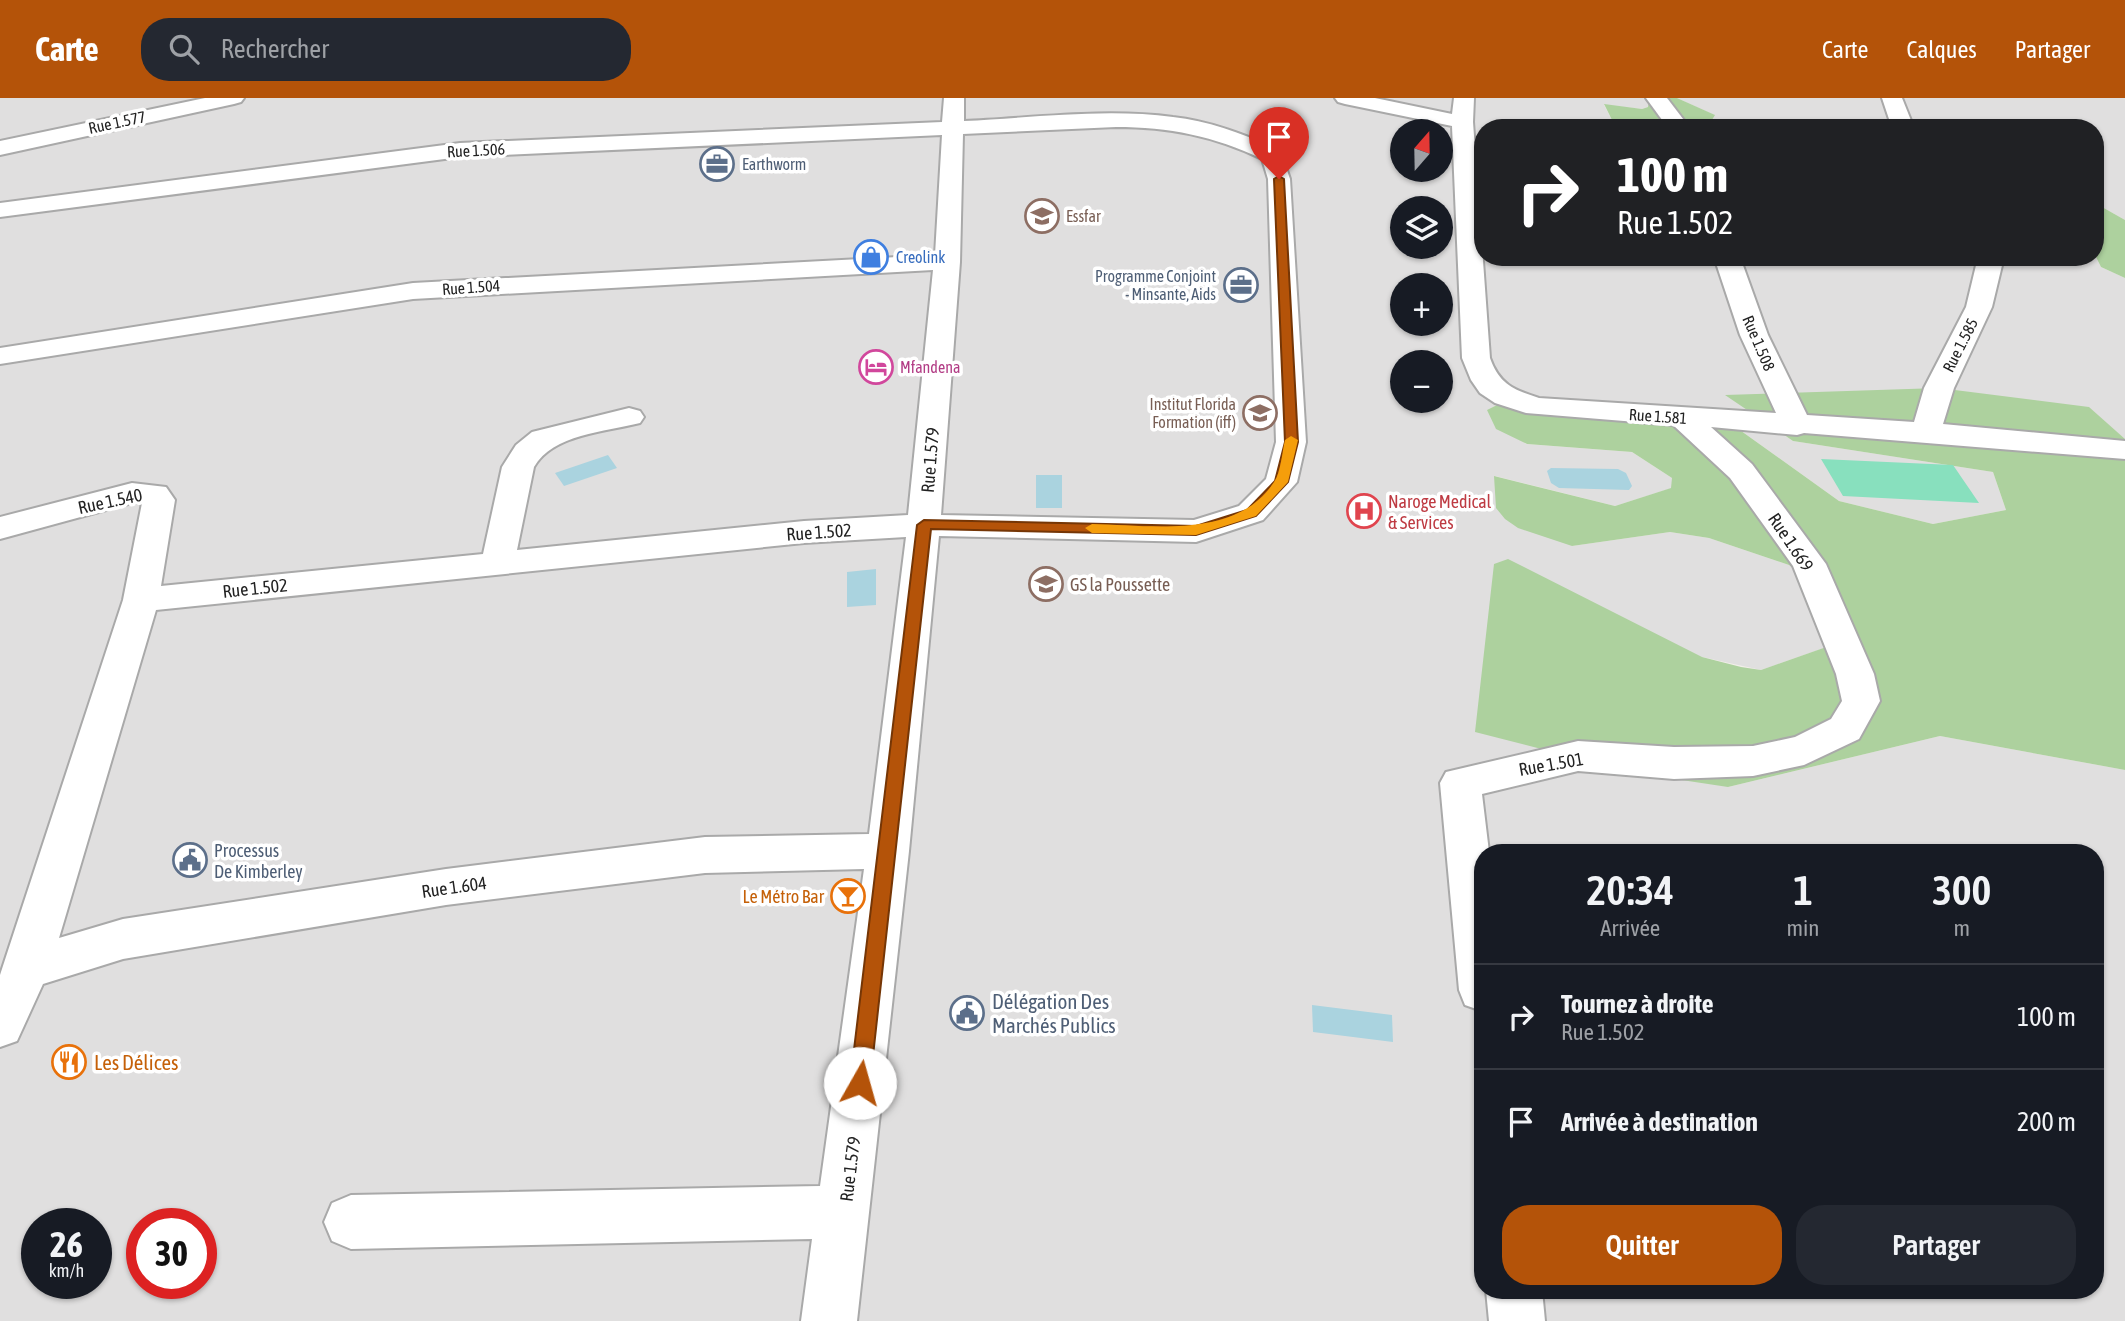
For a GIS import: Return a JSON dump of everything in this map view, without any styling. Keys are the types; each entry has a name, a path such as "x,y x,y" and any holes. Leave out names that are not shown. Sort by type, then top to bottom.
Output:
{"street":[{"name":"Rue 1.577","path":"0,148 234,98"},
{"path":"1345,98 1463,110"},
{"path":"1656,98 1672,119"},
{"path":"1892,98 1900,119"},
{"name":"Rue 1.581","path":"1463,110 1476,358 1481,378 1493,392 1536,407 1797,426 1926,432 2125,450"},
{"name":"Rue 1.506","path":"0,210 460,150 954,113"},
{"name":"Rue 1.579","path":"830,1321 888,851 924,525 947,262 954,113"},
{"name":"Rue 1.502","path":"141,600 790,534 924,525 1196,531 1251,513 1281,482 1291,442 1279,179 1272,155 1228,135 1189,125 954,113"},
{"name":"Rue 1.504","path":"0,356 413,291 947,262"},
{"name":"Rue 1.508","path":"1730,266 1754,335 1797,426"},
{"name":"Rue 1.585","path":"1926,432 1939,388 1979,307 1989,266"},
{"path":"498,562 519,467 527,452 543,438 629,417"},
{"name":"Rue 1.669","path":"1683,418 1741,471 1809,564 1855,674 1861,701 1845,729"},
{"name":"Rue 1.540","path":"0,528 132,493 155,494 159,500 141,600"},
{"path":"0,1026 27,968 141,600"},
{"name":"Rue 1.501","path":"1474,915 1460,783 1578,756 1674,763 1753,761 1804,750 1845,729"},
{"name":"Rue 1.604","path":"27,968 123,939 446,887 705,855 888,851"},
{"path":"351,1222 844,1212"},
{"path":"1515,1299 1517,1321"}],"shaded area":[{"path":"0,98 1649,98 1648,107 1642,109 1604,105 1611,119 1474,119 1474,266 2100,266 2125,278 2125,439 2115,431 1726,395 1793,441 1993,472 2006,510 1933,524 1839,501 1737,428 1683,418 1497,405 1488,410 1526,444 1632,452 1672,478 1672,488 1615,506 1495,476 1572,546 1670,532 1709,538 1789,565 1832,598 1833,645 1761,670 1702,657 1728,787 1940,736 2125,770 2125,1321 0,1321"},
{"path":"1677,98 2125,98 2125,220 2104,208 2104,119 1712,119 1714,115"}],"green space":[{"path":"1649,98 1677,98 1715,115 1713,119 1612,119 1604,104 1642,109 1648,107"},
{"path":"2104,208 2125,220 2125,278 2101,267 2104,266"},
{"path":"1939,388 2089,407 2125,439 2125,770 1940,736 1728,787 1635,773 1475,732 1494,564 1508,559 1702,657 1761,670 1832,645 1832,598 1789,565 1709,538 1670,532 1572,546 1518,528 1496,508 1494,476 1615,506 1671,488 1672,478 1632,452 1527,444 1496,429 1487,410 1497,405 1683,418 1737,428 1839,501 1933,524 2006,510 1993,472 1793,441 1725,395"},
{"path":"1821,459 1953,465 1979,503 1843,496"}],"water":[{"path":"608,455 617,468 564,486 555,473"},
{"path":"1551,468 1618,469 1626,473 1632,486 1629,490 1559,488 1551,483 1547,471"},
{"path":"1036,475 1062,475 1062,508 1036,508"},
{"path":"876,569 876,605 847,607 847,572"},
{"path":"1312,1005 1392,1015 1393,1042 1313,1032"}],"slow traffic":[{"path":"1092,528 1196,531 1251,513 1281,482 1291,440"}],"place":[{"name":"Earthworm","path":"717,164"},
{"name":"Essfar","path":"1042,216"},
{"name":"Creolink","path":"871,257"},
{"name":"Programme Conjoint - Minsante, Aids","path":"1241,285"},
{"name":"Mfandena","path":"876,367"},
{"name":"Institut Florida Formation (iff)","path":"1260,413"},
{"name":"Naroge Medical & Services","path":"1364,511"},
{"name":"GS la Poussette","path":"1046,584"},
{"name":"Processus De Kimberley","path":"190,860"},
{"name":"Le Métro Bar","path":"848,896"},
{"name":"Délégation Des Marchés Publics","path":"967,1013"},
{"name":"Les Délices","path":"69,1062"}],"route":[{"path":"860,1083 924,525 1196,531 1251,513 1281,482 1291,442 1279,179"}]}
